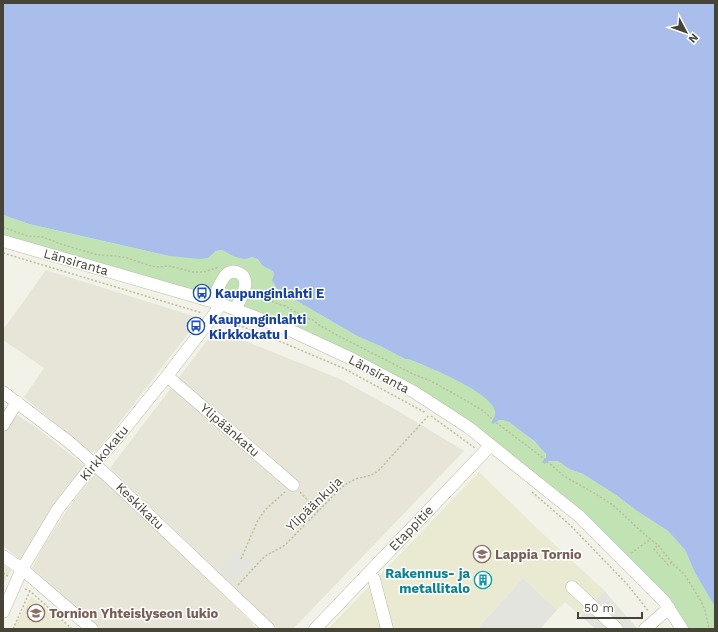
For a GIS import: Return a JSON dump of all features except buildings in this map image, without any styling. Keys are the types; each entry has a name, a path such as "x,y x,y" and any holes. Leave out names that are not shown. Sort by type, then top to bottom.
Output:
{"street":[{"name":"Länsiranta","path":"3,241 217,302 294,332 352,359 414,392 468,427 487,449 579,516 664,601 682,629"},
{"path":"233,271 242,275 246,284 235,309"},
{"name":"Kirkkokatu","path":"3,612 22,569 58,509 167,376 213,316 221,281 228,273 233,271"},
{"name":"Ylipäänkatu","path":"167,376 293,485"},
{"name":"Keskikatu","path":"3,392 69,442 111,479 269,629"},
{"path":"3,425 17,402"},
{"name":"Etappitie","path":"315,629 487,449"},
{"path":"3,556 22,569 92,629"},
{"path":"368,574 374,579 387,629"},
{"path":"572,587 617,629"},
{"path":"645,629 668,608"}],"path":[{"path":"3,227 27,236 43,237 94,254 115,256 156,267 170,266 193,272 204,272 217,267 224,267 233,271"},
{"path":"3,253 213,316 260,333 343,368 429,414 487,449"},
{"path":"246,284 260,295 273,302 312,320 333,333 414,375 431,381 482,410 564,476 613,505 658,545 684,574 701,601 710,629"},
{"name":"Ylipäänkuja","path":"230,593 264,556 285,545 339,490 357,479 371,475 379,470 429,414"},
{"path":"241,559 257,522 266,510 293,485 318,511"},
{"path":"528,489 570,526 627,584 655,620"},
{"path":"622,560 651,539"},
{"path":"658,545 654,549 663,560 668,565 672,562"},
{"path":"13,629 30,591 71,629"}],"shaded area":[{"path":"46,270 200,318 97,451 92,452 86,449 24,397 44,368 3,340 3,330"},
{"path":"215,330 338,378 398,411 464,451 293,629 278,629 110,468"},
{"path":"3,406 37,428 85,466 21,560 3,546"},
{"path":"95,472 194,565 258,629 101,629 32,568 43,547 65,513"},
{"name":"Lappia Tornio","path":"479,472 605,591 597,600 581,616 565,602 557,610 523,578 477,629 328,629"},
{"path":"237,549 252,563 234,582 219,568"},
{"path":"3,565 11,570 3,584"},
{"path":"523,578 557,610 540,629 477,629"},
{"path":"605,591 638,629 595,629 581,616"},
{"name":"Tornion Yhteislyseon lukio","path":"31,596 71,629 13,629"}],"green space":[{"path":"3,215 29,224 169,256 207,258 216,251 222,250 247,259 253,257 256,258 262,265 271,269 274,273 278,290 357,336 405,359 411,360 444,374 472,388 492,404 496,411 491,422 499,420 508,421 519,429 533,440 546,454 545,464 548,461 558,461 569,469 583,474 668,531 685,550 695,573 715,607 715,629 684,629 666,600 470,425 297,330 3,238"}],"water":[{"path":"3,3 715,3 715,607 695,573 685,550 668,531 583,474 569,469 558,461 548,461 545,464 542,462 546,457 546,454 534,441 509,422 499,420 493,424 491,422 495,411 491,404 483,396 471,388 444,374 411,360 405,359 357,336 278,290 272,280 274,274 272,270 262,265 253,257 246,259 240,258 222,250 216,251 208,258 200,259 169,256 29,224 3,215"}],"place":[{"name":"Kaupunginlahti E","path":"202,293"},
{"name":"Kaupunginlahti Kirkkokatu I","path":"196,326"},
{"name":"Lappia Tornio","path":"482,554"},
{"name":"Rakennus- ja metallitalo","path":"483,580"},
{"name":"Tornion Yhteislyseon lukio","path":"36,613"}]}
